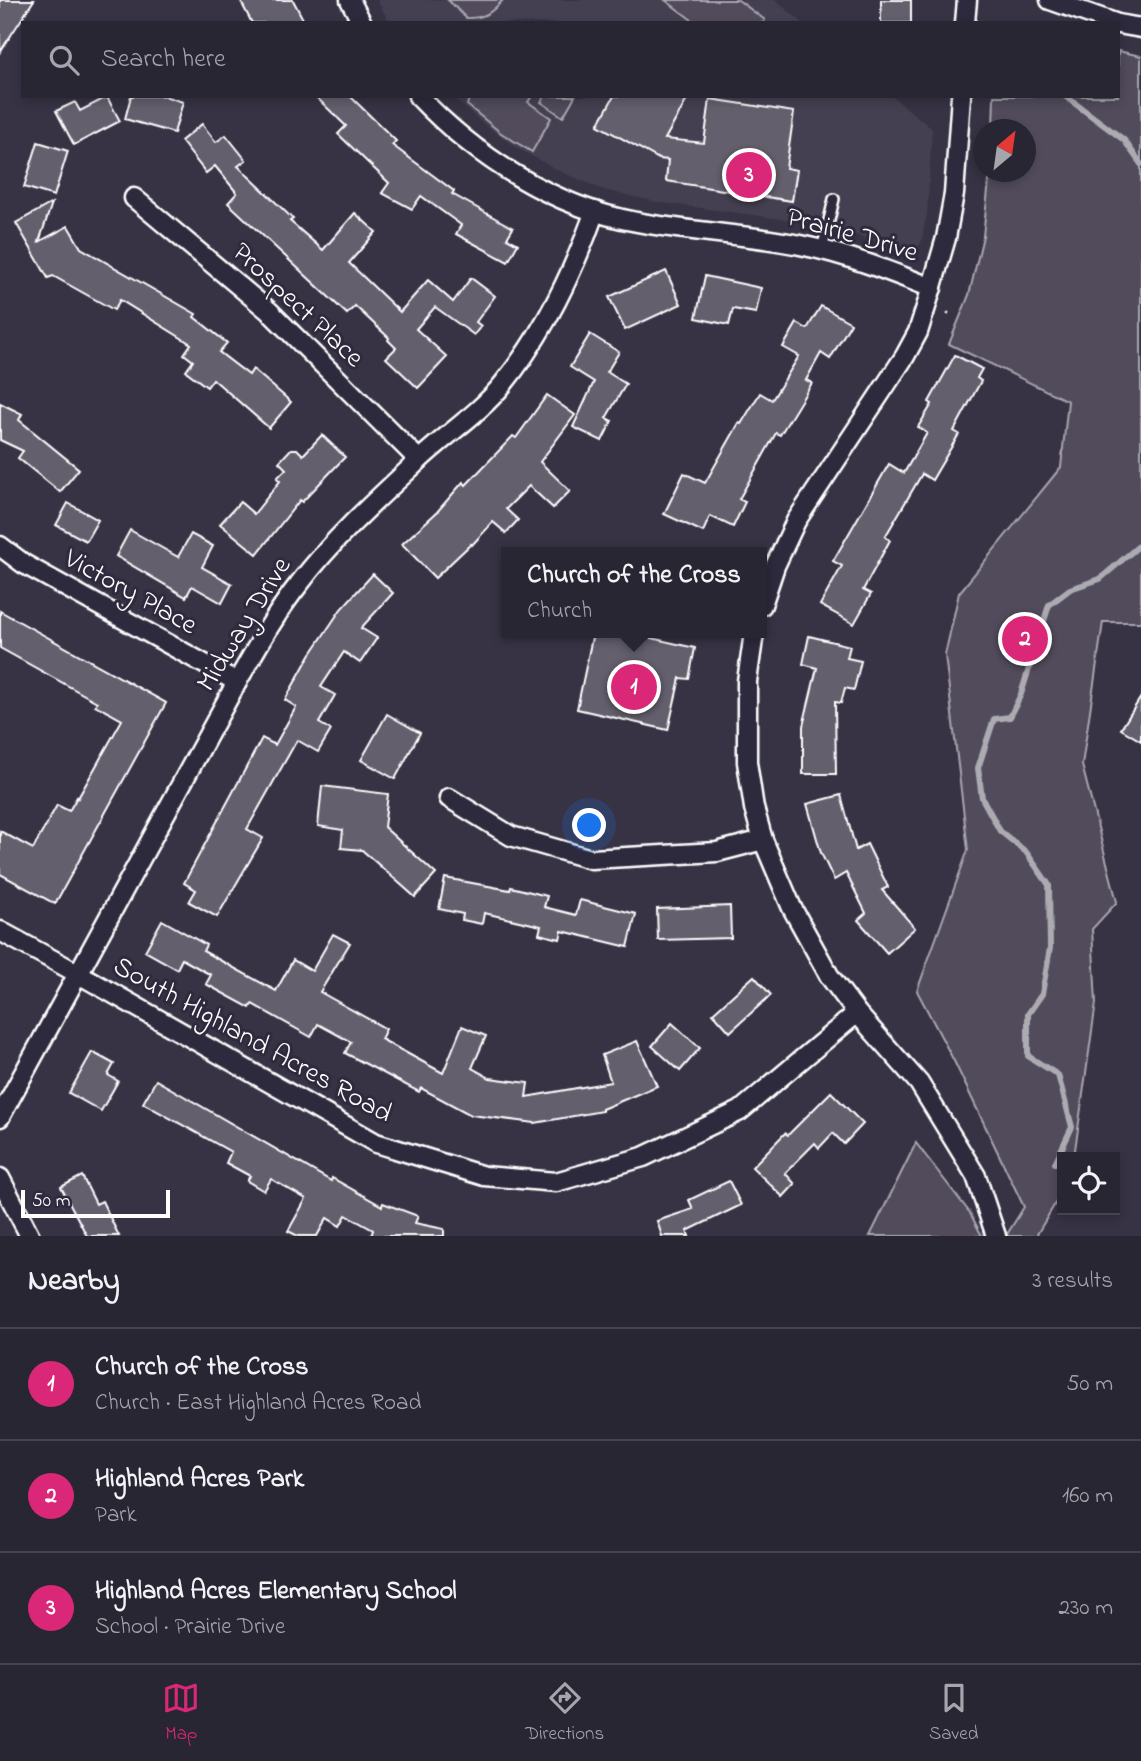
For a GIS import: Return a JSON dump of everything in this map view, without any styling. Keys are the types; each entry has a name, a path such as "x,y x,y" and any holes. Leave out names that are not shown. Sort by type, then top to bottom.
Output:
{"street":[{"path":"350,0 361,21"},
{"path":"965,21 967,0"},
{"path":"1050,0 1111,21"},
{"path":"1120,24 1141,28"},
{"name":"Prairie Drive","path":"420,98 474,148 542,189 595,211 636,222 766,239 822,250 932,288"},
{"path":"767,590 796,520 905,356 918,332 946,238 954,194 961,98"},
{"name":"Prospect Place","path":"134,198 269,311 419,460"},
{"name":"Midway Drive","path":"0,1116 237,682 279,612 318,560 419,460 491,398 510,375 561,294 595,211"},
{"name":"Victory Place","path":"0,546 24,564 237,682"},
{"path":"753,638 747,681 747,750 749,785 762,840 792,908 830,977 857,1013 919,1083 976,1176 996,1236"},
{"path":"449,798 511,836 591,859 717,852 762,840"},
{"name":"South Highland Acres Road","path":"0,931 376,1143 484,1175 556,1182 643,1157 740,1111 857,1013"},
{"path":"0,1178 30,1236"}],"lane":[{"path":"822,250 834,199"}],"shaded area":[{"path":"377,0 775,0 801,21 389,21"},
{"path":"448,0 503,0 487,14 466,18"},
{"path":"665,0 738,0 765,20 764,21 693,21"},
{"path":"1120,51 1141,56 1141,622 1103,622 1082,765 1117,902 1092,929 1096,1003 1075,1152 1057,1152 1057,1200 1036,1236 1006,1236 1024,1207 917,991 968,850 945,655 959,593 1061,467 1068,401 949,344 969,295 983,236 989,182 1036,182 1036,119 993,119 994,98 1120,98"},
{"path":"453,98 894,98 932,129 927,214 921,243 915,251 909,251 839,230 797,221 657,202 604,190 559,171 519,149"},
{"path":"469,98 531,98 528,102 551,118 532,152 501,133 467,105"},
{"path":"544,98 574,98 563,117 541,102"},
{"path":"916,1143 970,1213 982,1236 870,1236"}],"building":[{"path":"0,0 34,0 0,52"},
{"path":"240,0 293,0 304,21 251,21"},
{"path":"881,0 911,0 911,21 881,21"},
{"path":"108,98 120,121 74,145 56,111 75,102 80,111"},
{"path":"130,98 170,98 183,102 174,133 125,119"},
{"path":"317,98 352,98 396,141 392,145 454,191 452,194 513,228 507,238 518,244 508,262 456,234 461,225 421,196 412,209 382,193 389,183 338,134 346,126"},
{"path":"613,98 688,98 665,139 704,143 710,99 794,112 786,168 797,170 792,201 666,181 668,160 659,159 598,125"},
{"path":"202,124 216,142 226,135 246,160 238,166 293,219 290,221 323,250 355,213 376,232 349,263 400,312 428,280 453,302 471,278 495,296 476,322 481,326 474,335 435,307 416,329 447,357 418,388 386,358 396,348 389,338 355,306 347,314 228,203 237,193 215,166 206,173 181,141"},
{"path":"38,142 68,151 54,196 24,187"},
{"path":"52,203 39,242 68,226 81,248 196,314 194,317 227,343 219,352 249,375 253,369 291,402 269,428 213,379 207,387 186,371 193,361 184,354 191,344 120,300 114,310 53,276 48,278 16,223"},
{"path":"666,271 681,304 625,330 609,297"},
{"path":"705,276 761,288 756,313 733,309 729,325 696,318"},
{"path":"821,306 851,323 830,359 821,353 806,380 812,383 780,435 776,433 739,499 745,502 733,527 710,516 703,532 664,514 684,473 705,483 739,423 741,424 760,393 772,400 799,356 783,347 797,323 807,329"},
{"path":"590,334 619,352 607,372 626,384 606,418 612,421 602,441 573,427 594,382 570,367"},
{"path":"955,355 982,369 977,378 981,381 954,431 959,434 932,480 922,474 885,537 890,540 863,590 871,594 854,624 820,605 842,566 833,561 889,464 904,473 927,433 918,427"},
{"path":"547,395 575,415 540,462 570,491 553,508 529,486 506,509 518,520 506,533 493,522 435,578 402,544 437,512 463,482 466,485 513,436 516,438"},
{"path":"0,403 22,414 19,420 79,469 60,492 18,458 23,451 0,440"},
{"path":"322,435 345,457 302,502 300,500 257,554 220,524 240,502 254,514 280,481 277,478 286,469 279,462 291,449 297,449 303,455"},
{"path":"68,503 98,520 86,541 56,525"},
{"path":"130,530 178,557 191,534 213,546 202,567 232,584 222,603 192,586 186,597 116,556"},
{"path":"373,574 393,593 361,628 377,638 360,663 344,652 321,687 335,695 319,723 331,730 318,752 297,740 247,829 263,838 217,917 189,902 196,890 184,883 262,738 275,745 296,707 285,700 310,655 341,609"},
{"path":"0,611 166,703 55,904 0,874 0,831 33,849 57,805 69,811 78,798 122,720 95,705 97,702 0,648"},
{"path":"809,636 850,646 847,658 861,661 854,690 845,688 841,703 835,702 836,774 803,774 803,726 817,668 803,664"},
{"path":"592,638 651,638 695,648 689,679 680,678 668,730 577,709"},
{"path":"1141,697 1141,741 1121,729"},
{"path":"387,714 420,733 395,779 361,760"},
{"path":"322,786 388,794 384,827 436,874 415,897 362,850 341,848 343,830 318,826"},
{"path":"841,795 856,850 867,844 888,887 882,890 915,928 887,953 858,920 866,913 846,873 834,880 821,853 807,804"},
{"path":"445,878 510,890 511,887 547,896 544,907 576,915 580,900 636,914 628,947 562,931 560,939 539,934 541,926 484,913 482,924 462,920 463,914 439,909"},
{"path":"730,906 731,938 658,940 657,909"},
{"path":"162,920 206,945 203,951 276,991 293,960 312,971 333,934 350,943 320,992 386,1029 381,1039 443,1073 462,1026 486,1036 472,1068 490,1078 528,1083 526,1097 611,1082 602,1055 637,1041 657,1086 602,1111 535,1123 471,1115 421,1088 419,1092 345,1053 351,1042 318,1024 311,1037 252,1004 250,1008 206,984 211,975 182,959 177,969 145,951"},
{"path":"754,976 771,995 730,1032 713,1013"},
{"path":"672,1023 700,1048 680,1071 652,1046"},
{"path":"92,1052 114,1064 108,1075 118,1081 101,1111 69,1093"},
{"path":"156,1080 331,1181 332,1178 382,1206 383,1203 418,1216 415,1223 444,1229 444,1236 371,1236 373,1230 346,1215 340,1226 327,1218 317,1236 298,1236 288,1231 306,1199 271,1179 264,1191 247,1181 250,1176 226,1163 231,1152 143,1103"},
{"path":"831,1092 863,1124 844,1144 833,1133 819,1148 815,1143 785,1173 795,1184 783,1197 752,1167"},
{"path":"82,1176 96,1204 102,1201 119,1236 87,1236 61,1187"},
{"path":"729,1181 741,1205 687,1231 689,1236 662,1236 657,1221 693,1209 689,1200"}],"waterway":[{"path":"1068,98 1124,140 1141,164"},
{"path":"1055,1163 1072,1127 1058,1075 1028,1056 1028,1014 1042,994 1050,948 1049,885 1026,852 1000,831 982,798 978,768 994,719 1010,717 1021,694 1049,605 1070,589 1100,579 1141,544"}],"place":[{"name":"Highland Acres Elementary School","path":"749,175"},
{"name":"Highland Acres Park","path":"1025,639"},
{"name":"Church of the Cross","path":"634,687"}]}
